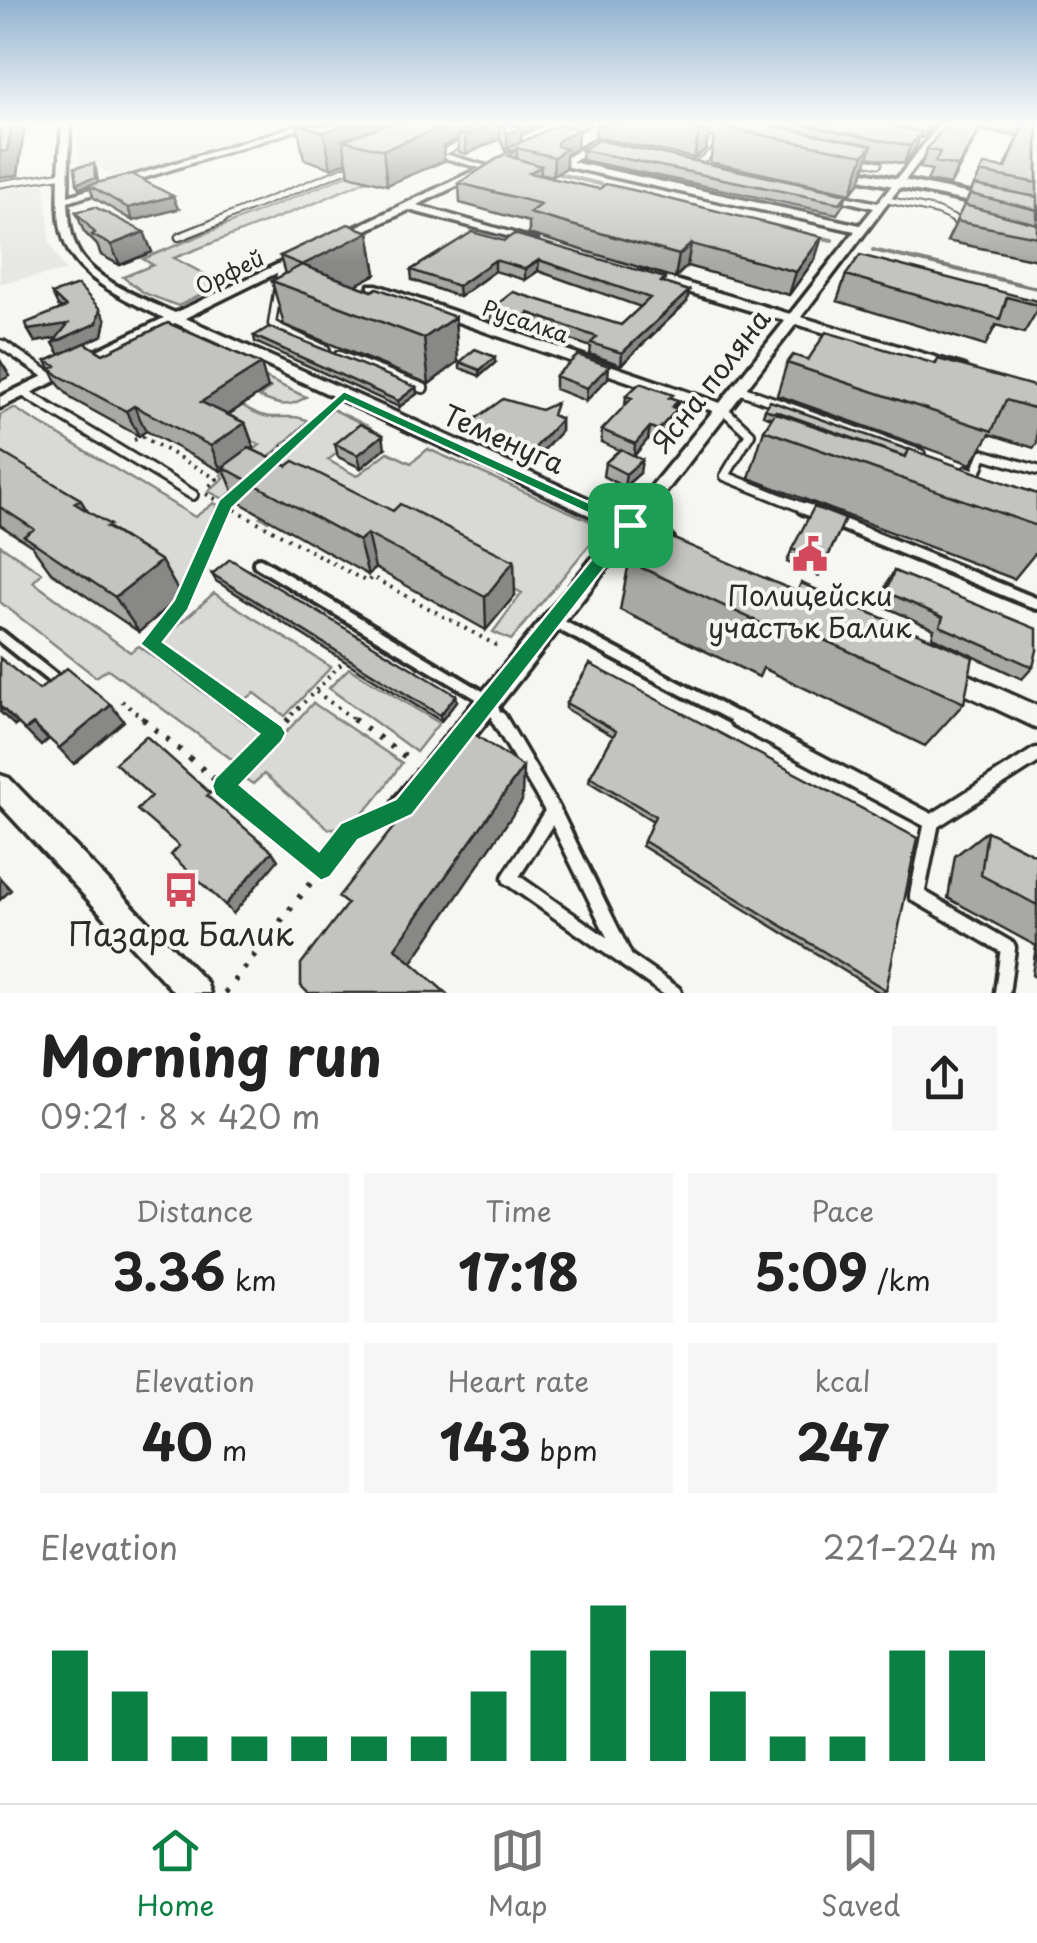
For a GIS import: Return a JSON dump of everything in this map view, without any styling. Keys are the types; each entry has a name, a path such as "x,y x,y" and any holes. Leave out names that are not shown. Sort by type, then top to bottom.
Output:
{"street":[{"name":"Теменуга","path":"64,170 72,249 81,261 124,295 683,550"},
{"path":"65,200 161,170"},
{"path":"328,244 485,170"},
{"path":"597,170 861,229"},
{"path":"837,170 1037,212"},
{"name":"Ясна поляна","path":"404,807 793,318 844,261 861,229 907,170"},
{"path":"807,189 882,202"},
{"path":"408,206 554,249"},
{"path":"822,250 844,261"},
{"name":"Орфей","path":"0,402 312,252"},
{"path":"628,270 981,375"},
{"name":"Русалка","path":"373,288 723,409"},
{"path":"931,667 1037,717"},
{"path":"0,788 195,993"}],"lane":[{"path":"179,237 343,170"},
{"path":"0,184 64,174"},
{"path":"882,202 936,211 981,228"},
{"path":"844,261 850,274"},
{"path":"280,268 271,318 276,329 424,388"},
{"path":"0,342 52,378"},
{"path":"738,390 940,461"},
{"path":"22,392 193,495"},
{"path":"723,409 750,434 725,476 1037,604"},
{"path":"958,468 976,474 983,454 1037,470"},
{"path":"259,563 488,700 553,811 626,960"},
{"path":"555,622 932,822"},
{"path":"0,636 61,686"},
{"path":"1002,993 1008,948 916,895 932,822 1037,755"},
{"path":"553,811 510,878 674,993"}],"path":[{"path":"260,470 344,395"},
{"path":"120,432 136,442 143,438 217,480 202,492 367,582 372,577 523,660"},
{"path":"246,483 225,504 181,604 150,644 275,733"},
{"path":"224,786 372,631"},
{"path":"315,692 430,775"},
{"path":"122,702 321,868"},
{"path":"226,993 350,832 404,807"}],"shaded area":[{"path":"104,170 139,170 114,178"},
{"path":"359,170 389,170 174,258 223,284 178,306 144,293 123,277 153,265 143,259"},
{"path":"45,183 50,243 65,271 0,283 0,190"},
{"path":"176,336 306,397 288,404 266,400 259,397 270,388 178,347 245,407 263,416 308,421 224,499 208,491 224,478 221,475 260,445 182,405"},
{"path":"14,408 195,517 214,503 218,505 181,590 0,477 0,415"},
{"path":"332,409 370,427 328,460 357,476 388,452 411,463 428,449 604,527 511,640 493,632 522,593 405,534 303,492 268,521 260,517 288,493 263,471"},
{"path":"0,545 42,573 33,582 130,652 139,646 263,735 237,763 108,669 96,677 0,602"},
{"path":"214,593 331,667 285,716 255,693 244,700 160,641"},
{"path":"349,668 439,723 416,752 329,688"},
{"path":"313,703 402,763 362,814 341,827 329,829 264,774 253,784 244,778"}],"building":[{"path":"75,170 94,170 95,178 77,183"},
{"path":"479,170 534,170 529,173 599,189 606,184 822,237 796,272 691,244 679,255 529,213 541,204 459,183"},
{"path":"681,170 738,170 847,194 840,203"},
{"path":"1037,170 1037,183 980,172"},
{"path":"131,174 173,196 128,208 89,185"},
{"path":"974,185 1037,197 1037,210 970,194"},
{"path":"964,205 1037,224 1037,237 956,221"},
{"path":"95,207 144,232 111,245 92,235 95,233 76,212"},
{"path":"348,224 369,232 302,265 280,256"},
{"path":"472,232 504,241 514,234 665,278 661,282 689,291 622,353 591,343 597,337 529,313 521,319 491,309 513,292 621,325 650,298 539,260 525,269 495,260 458,286 411,270"},
{"path":"860,255 1037,301 1037,305 1007,297 1000,319 846,275"},
{"path":"302,265 455,317 424,338 272,281"},
{"path":"78,285 100,309 97,323 53,343 68,324 28,330 26,323 66,307 52,294"},
{"path":"168,323 261,364 201,402 245,423 211,446 134,406 126,411 58,375 51,369 56,366 46,361 85,343 103,354"},
{"path":"269,327 416,387 398,401 254,336"},
{"path":"826,332 936,364 938,359 1037,387 1037,409 1006,400 992,431 787,363 793,355 808,360"},
{"path":"475,349 495,357 480,370 460,362"},
{"path":"578,355 609,366 587,388 555,376"},
{"path":"640,383 673,395 669,398 678,401 672,407 677,409 658,430 650,427 635,444 602,430 632,398 626,396"},
{"path":"503,399 541,410 556,403 552,415 561,419 532,451 470,423"},
{"path":"770,401 909,450 905,457 765,409"},
{"path":"776,411 906,457 909,449 1037,494 1037,526 764,430"},
{"path":"360,424 383,435 358,455 335,444"},
{"path":"249,448 287,466 294,461 393,511 400,504 514,561 485,597 367,534 359,541 223,467"},
{"path":"621,449 642,460 626,474 605,463"},
{"path":"1,452 80,499 74,503 161,561 115,597 24,536 34,529 0,507"},
{"path":"814,507 845,519 825,563 792,549"},
{"path":"651,529 797,592 801,583 973,657 964,703 784,622 780,632 629,562"},
{"path":"230,559 456,695 440,715 212,574"},
{"path":"894,571 1037,629 1033,667 940,626 943,617 886,592"},
{"path":"0,658 39,690 67,668 111,705 59,748 33,724 25,730 0,710"},
{"path":"590,664 917,838 886,990 644,841 655,816 590,777 616,731 566,703"},
{"path":"470,731 523,767 395,948 446,993 308,993 301,986 301,964 347,904 338,897"},
{"path":"146,736 210,793 207,796 272,851 225,905 171,855 179,846 137,810 151,796 115,763"},
{"path":"987,831 1037,856 1037,905 981,875"}],"waterway":[{"path":"551,172 612,187"},
{"path":"814,236 832,240"},
{"path":"873,250 1037,288"}],"place":[{"name":"Полицейски участък Балик","path":"810,554"},
{"name":"Пазара Балик","path":"181,890"}],"route":[{"path":"344,395 630,525 404,807 350,832 321,868 224,786 275,733 150,644 181,604 225,504 344,395"}]}
